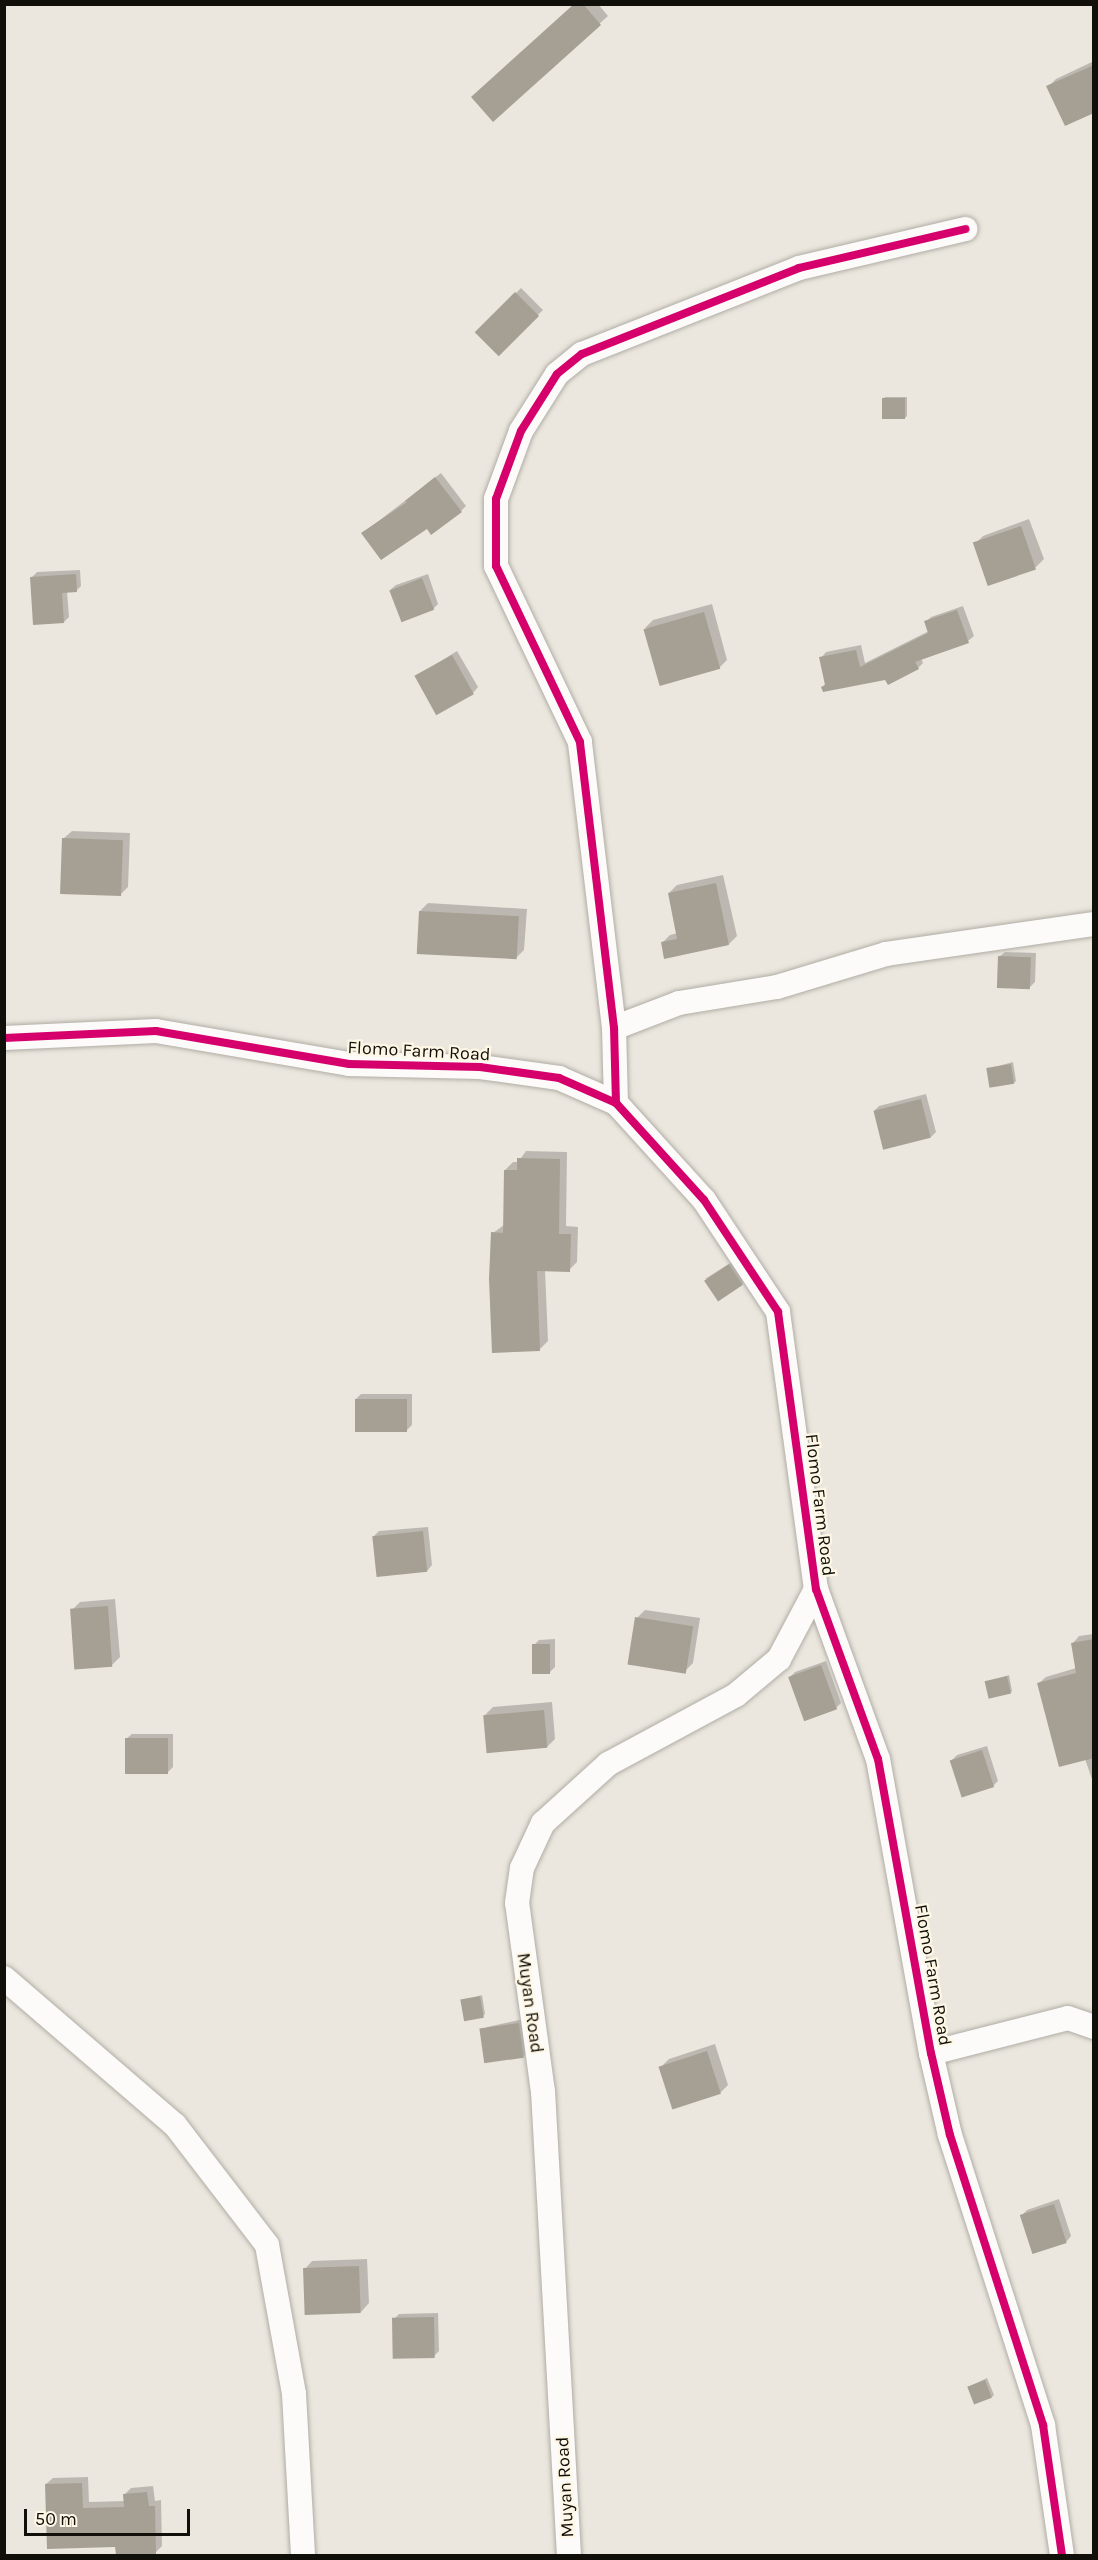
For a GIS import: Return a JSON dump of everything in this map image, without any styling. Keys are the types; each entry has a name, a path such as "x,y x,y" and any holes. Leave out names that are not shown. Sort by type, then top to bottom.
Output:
{"street":[{"path":"616,1103 614,1028 580,742 496,566 496,499 521,431 557,374 582,354 799,268 965,229"},
{"path":"614,1028 679,1003 777,987 886,954 1093,924"},
{"name":"Flomo Farm Road","path":"4,1038 156,1031 349,1064 480,1067 559,1078 616,1103 704,1200 778,1312 816,1589 878,1759 931,2053 950,2135 1043,2425 1062,2556"},
{"name":"Muyan Road","path":"569,2556 543,2092 517,1904 522,1868 543,1823 608,1764 736,1695 778,1659 816,1589"},
{"path":"4,1978 175,2125 267,2245 294,2394 303,2556"},
{"path":"931,2053 1068,2018 1094,2027"}],"building":[{"path":"574,4 583,4 601,25 493,122 471,97"},
{"path":"1094,65 1094,113 1065,126 1046,86"},
{"path":"515,292 539,316 499,356 475,332"},
{"path":"882,398 905,398 905,419 882,419"},
{"path":"435,477 462,512 431,535 427,529 381,560 361,533 407,502 405,501"},
{"path":"1021,526 1036,569 988,586 973,543"},
{"path":"76,574 77,592 62,593 64,623 33,625 30,577"},
{"path":"422,578 434,610 402,622 389,591"},
{"path":"957,610 969,643 915,662 919,669 888,685 885,680 823,692 821,687 825,685 819,657 856,650 860,667 928,633 924,621"},
{"path":"704,612 720,669 660,686 643,629"},
{"path":"452,655 474,694 436,715 414,676"},
{"path":"62,838 123,840 121,896 60,894"},
{"path":"716,883 729,945 664,959 661,942 677,939 668,893"},
{"path":"419,911 519,916 517,959 417,954"},
{"path":"998,956 1031,957 1030,989 997,988"},
{"path":"1011,1064 1014,1084 989,1088 986,1068"},
{"path":"921,1099 931,1138 883,1150 873,1111"},
{"path":"517,1158 560,1159 559,1234 571,1234 570,1272 537,1271 540,1351 492,1353 489,1279 491,1232 503,1233 504,1170 517,1170"},
{"path":"729,1264 743,1285 718,1302 704,1281"},
{"path":"355,1399 407,1399 407,1432 355,1432"},
{"path":"423,1531 427,1572 377,1577 372,1536"},
{"path":"108,1606 112,1667 74,1670 70,1609"},
{"path":"635,1617 693,1626 686,1674 627,1664"},
{"path":"1094,1639 1094,1758 1059,1767 1037,1683 1076,1673 1071,1643"},
{"path":"532,1644 550,1644 550,1674 532,1674"},
{"path":"821,1665 837,1709 804,1721 788,1677"},
{"path":"1007,1676 1011,1694 989,1699 985,1681"},
{"path":"544,1710 547,1748 487,1753 483,1715"},
{"path":"125,1738 168,1738 168,1774 125,1774"},
{"path":"982,1750 994,1787 962,1798 950,1761"},
{"path":"480,1996 484,2018 464,2021 460,1999"},
{"path":"519,2023 524,2058 484,2063 479,2029"},
{"path":"707,2051 721,2094 672,2110 658,2067"},
{"path":"1054,2204 1067,2243 1032,2254 1020,2215"},
{"path":"359,2266 361,2313 305,2315 303,2268"},
{"path":"434,2317 435,2358 393,2359 392,2318"},
{"path":"985,2380 992,2398 974,2405 967,2387"},
{"path":"82,2483 83,2508 124,2507 123,2494 147,2492 149,2506 155,2506 156,2554 116,2555 115,2547 47,2549 45,2484"}],"cycle path":[{"path":"616,1103 614,1028 580,742 496,566 496,499 521,431 557,374 582,354 799,268 965,229"},
{"path":"4,1038 156,1031 349,1064 480,1067 559,1078 616,1103 704,1200 778,1312 816,1589 878,1759 931,2053 950,2135 1043,2425 1062,2556"}]}
